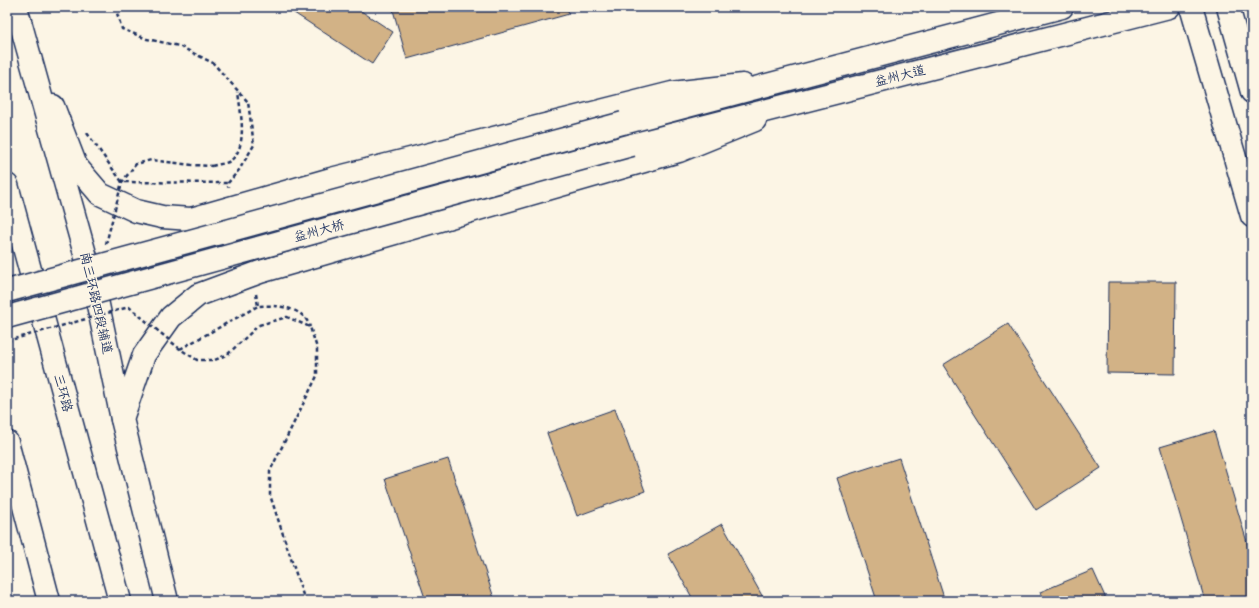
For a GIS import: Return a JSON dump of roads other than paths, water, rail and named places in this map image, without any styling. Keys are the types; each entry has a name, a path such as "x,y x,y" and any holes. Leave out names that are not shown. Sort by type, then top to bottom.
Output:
{"main road":[{"path":"17,7 76,166 100,194 136,211 162,217 191,219 331,178 672,93 788,80"},
{"name":"南三环路四段辅道","path":"17,7 94,286 122,419 167,601"},
{"name":"益州大道","path":"624,123 1062,7"},
{"name":"益州大道","path":"632,145 1169,7"},
{"path":"1191,7 1252,216"},
{"path":"1228,7 1252,92"},
{"path":"122,419 144,355 171,317 198,295 251,276 679,151 792,104"},
{"name":"益州大桥","path":"7,291 624,123"},
{"name":"益州大桥","path":"7,317 632,145"},
{"name":"三环路","path":"7,185 120,601"},
{"path":"7,442 48,601"}]}
